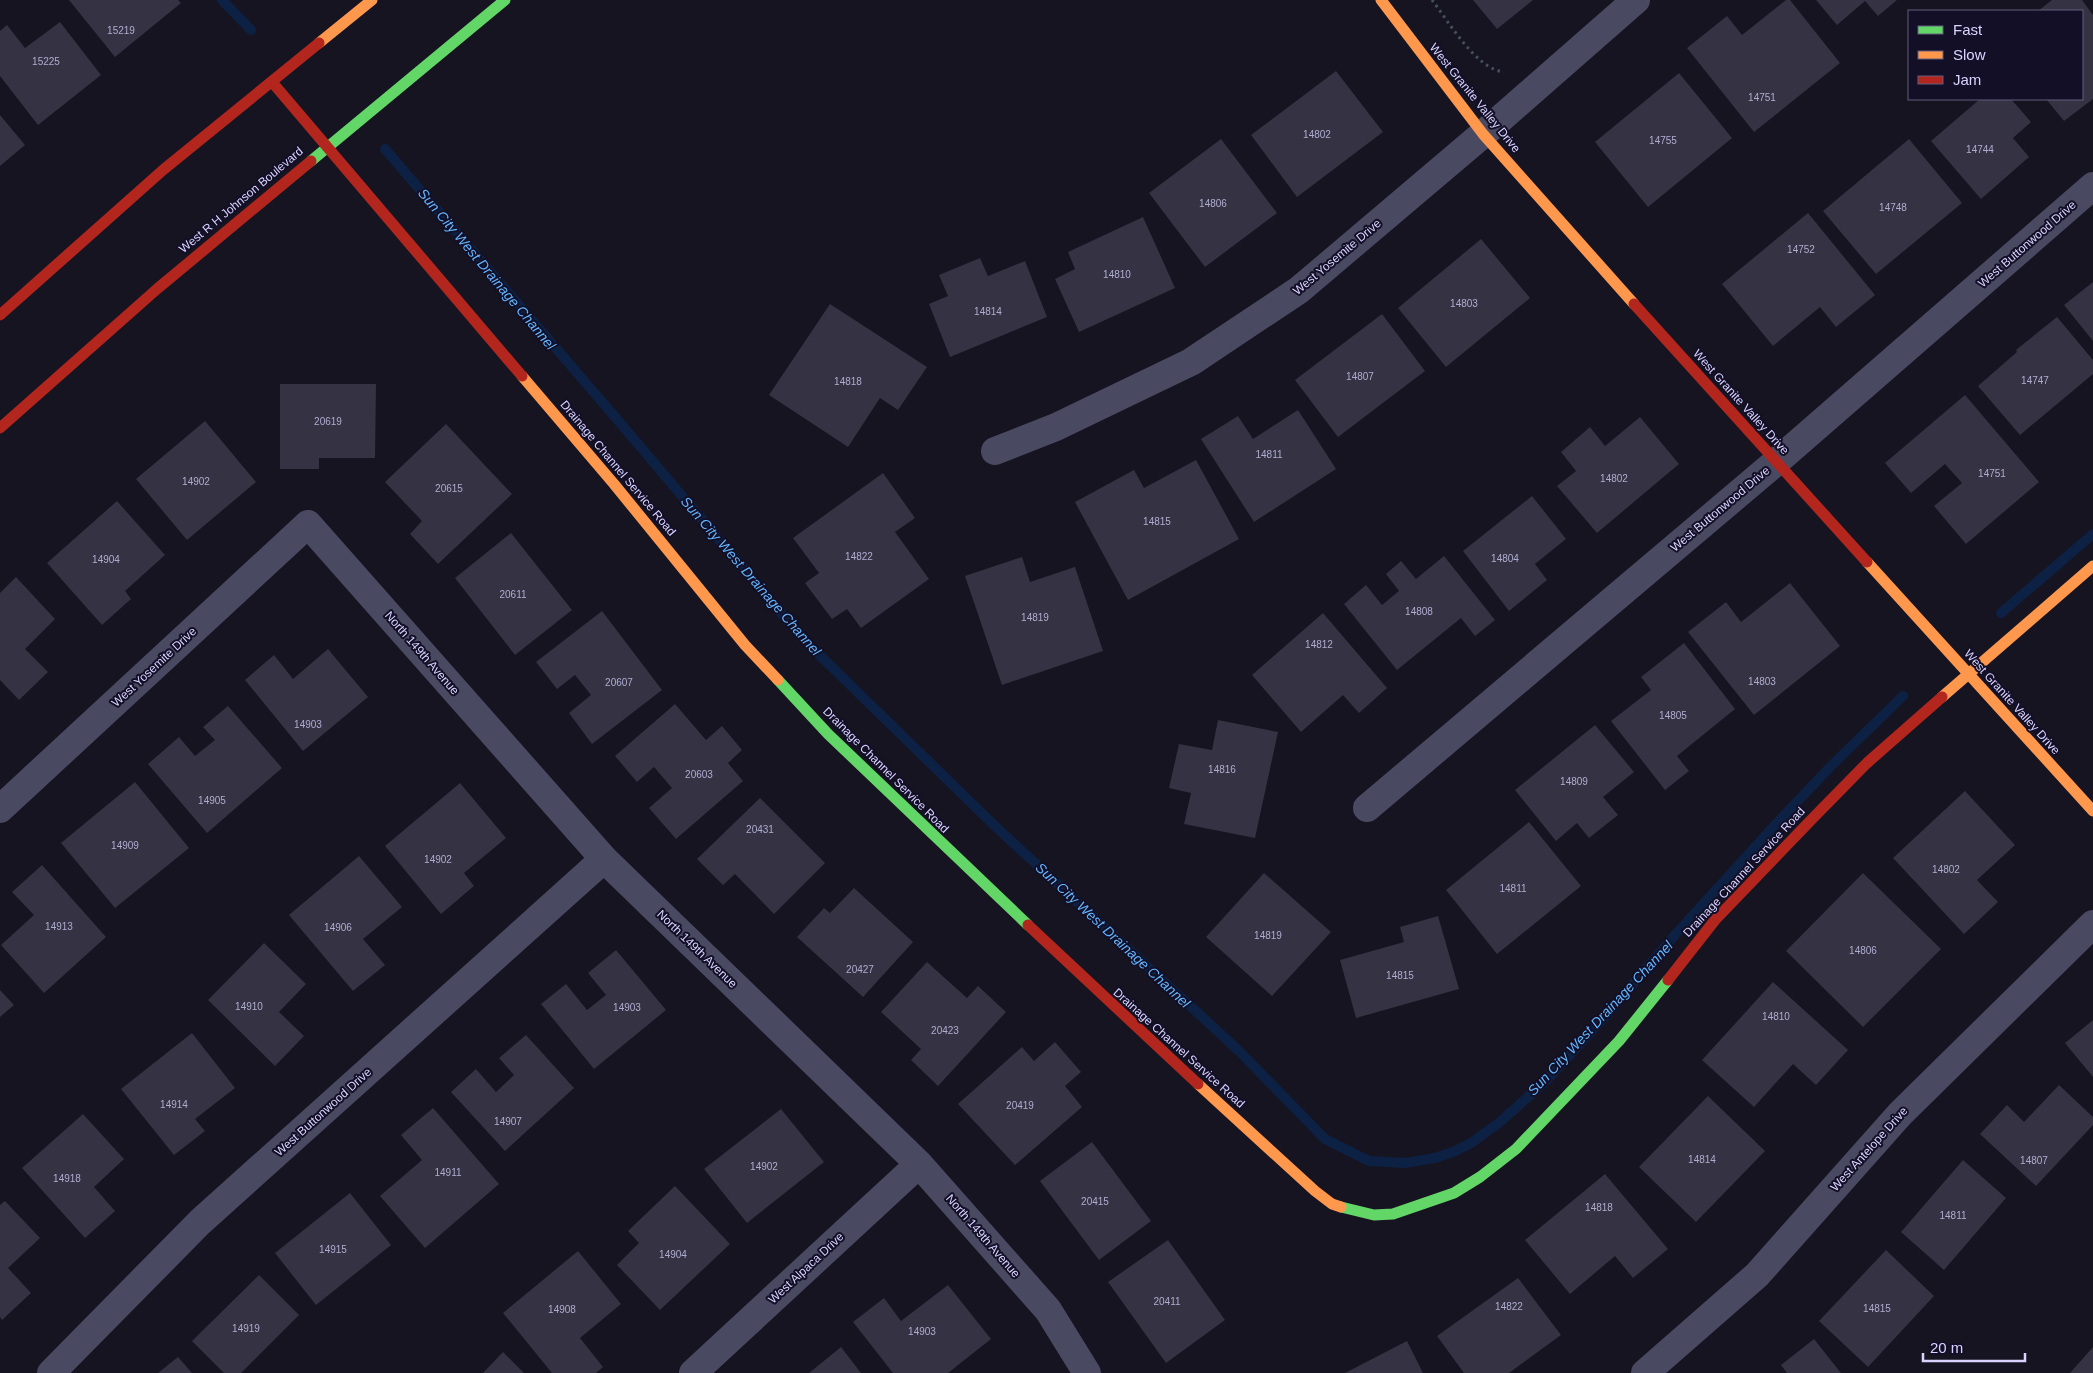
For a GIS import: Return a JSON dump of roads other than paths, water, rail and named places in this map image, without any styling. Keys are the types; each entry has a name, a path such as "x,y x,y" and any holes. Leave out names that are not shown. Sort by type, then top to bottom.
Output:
{"street":[{"path":"0,315 164,170 372,0"},
{"name":"West R H Johnson Boulevard","path":"0,428 157,289 505,0"},
{"name":"West Granite Valley Drive","path":"1381,0 1483,134 1776,462 2093,811"},
{"name":"West Yosemite Drive","path":"996,451 1056,428 1191,362 1299,290 1483,134 1636,0"},
{"name":"Drainage Channel Service Road","path":"272,82 614,484 746,645 828,734 1112,1005 1301,1178 1332,1204 1352,1211 1374,1215 1393,1214 1423,1205 1454,1193 1480,1177 1516,1149 1619,1041 1716,920 1813,818 1867,764 2093,566"},
{"name":"West Buttonwood Drive","path":"1367,808 1776,462 2093,186"},
{"name":"West Yosemite Drive","path":"0,809 308,524"},
{"name":"North 149th Avenue","path":"308,524 604,859 919,1164 1048,1310 1087,1373"},
{"name":"West Buttonwood Drive","path":"51,1373 200,1222 604,859"},
{"name":"West Antelope Drive","path":"1645,1373 1757,1275 1900,1114 2093,924"},
{"name":"West Alpaca Drive","path":"693,1373 919,1164"}],"waterway":[{"path":"222,0 251,30"},
{"name":"Sun City West Drainage Channel","path":"385,149 804,640 997,828 1238,1050 1325,1139 1369,1161 1405,1163 1435,1158 1471,1143 1500,1122 1547,1080 1775,825 1832,765 1903,696"},
{"name":"Sun City West Drainage Channel","path":"2001,613 2093,534"}]}
